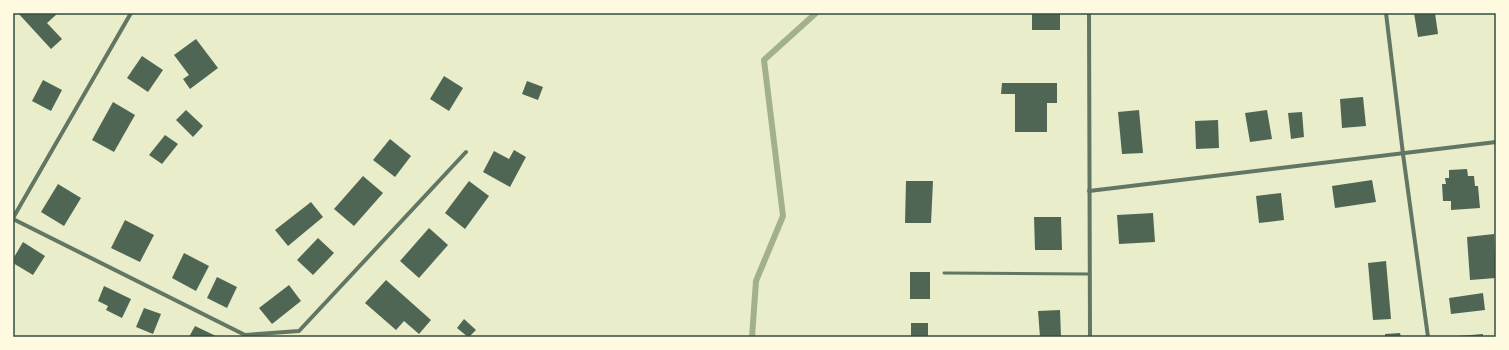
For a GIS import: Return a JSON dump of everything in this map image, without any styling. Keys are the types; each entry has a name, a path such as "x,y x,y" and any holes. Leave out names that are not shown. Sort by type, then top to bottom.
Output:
{"street":[{"path":"131,13 13,218 245,335 298,331 466,152"},
{"path":"1089,13 1090,337"},
{"path":"1386,13 1403,154 1428,337"},
{"path":"1089,191 1496,142"}],"lane":[{"path":"944,273 1090,274"}],"building":[{"path":"18,13 56,13 57,14 47,23 62,39 51,49"},
{"path":"1032,13 1060,13 1060,30 1032,30"},
{"path":"1414,13 1435,13 1438,34 1418,37"},
{"path":"196,39 218,68 190,89 183,79 189,75 174,55"},
{"path":"142,56 163,70 148,92 127,78"},
{"path":"444,76 463,88 449,111 430,99"},
{"path":"43,80 62,90 51,111 32,101"},
{"path":"527,81 543,87 538,100 522,94"},
{"path":"1002,83 1057,83 1057,103 1047,103 1047,132 1015,132 1015,94 1001,94"},
{"path":"1363,97 1366,126 1342,128 1340,99"},
{"path":"113,102 135,115 114,152 92,140"},
{"path":"186,110 203,126 193,137 176,120"},
{"path":"1139,110 1143,153 1122,154 1118,112"},
{"path":"1267,110 1272,139 1250,142 1245,113"},
{"path":"1302,112 1304,137 1291,139 1288,113"},
{"path":"1218,120 1219,148 1196,149 1195,121"},
{"path":"165,135 178,144 162,164 149,155"},
{"path":"390,139 411,156 395,177 373,160"},
{"path":"514,150 526,157 510,187 483,172 494,151 509,159"},
{"path":"1467,169 1468,176 1474,176 1475,186 1478,186 1480,208 1451,210 1451,201 1443,201 1442,184 1446,184 1445,178 1449,178 1449,170"},
{"path":"363,176 383,193 354,226 334,209"},
{"path":"1372,180 1376,202 1335,208 1332,186"},
{"path":"469,181 489,196 465,229 445,213"},
{"path":"906,181 933,181 931,223 905,223"},
{"path":"58,184 81,198 64,226 41,212"},
{"path":"1281,193 1284,220 1259,223 1256,196"},
{"path":"311,202 323,217 288,246 275,230"},
{"path":"1153,213 1155,242 1119,244 1117,215"},
{"path":"1034,217 1061,217 1062,250 1035,250"},
{"path":"125,220 154,235 140,262 111,248"},
{"path":"429,228 448,245 419,278 400,261"},
{"path":"1494,234 1496,278 1470,280 1467,237"},
{"path":"318,238 334,253 313,275 297,260"},
{"path":"23,242 45,256 33,275 13,263 13,259"},
{"path":"184,253 209,266 196,291 172,278"},
{"path":"1386,261 1391,319 1373,320 1368,263"},
{"path":"910,272 930,272 930,299 910,299"},
{"path":"217,277 237,287 227,308 207,298"},
{"path":"386,280 431,320 419,334 404,321 396,330 365,303"},
{"path":"289,285 301,301 272,324 259,308"},
{"path":"104,286 131,299 122,318 106,310 108,306 98,301"},
{"path":"1483,293 1485,310 1451,314 1449,298"},
{"path":"144,308 161,314 153,334 136,327"},
{"path":"1060,310 1061,337 1040,337 1038,311"},
{"path":"464,319 476,330 469,337 457,328"},
{"path":"911,323 928,323 928,337 911,337"},
{"path":"195,326 218,337 189,337"},
{"path":"1400,333 1401,337 1385,337 1385,334"},
{"path":"1483,334 1483,337 1458,337 1458,336"}],"waterway":[{"path":"752,337 756,281 783,216 764,60 816,13"}]}
